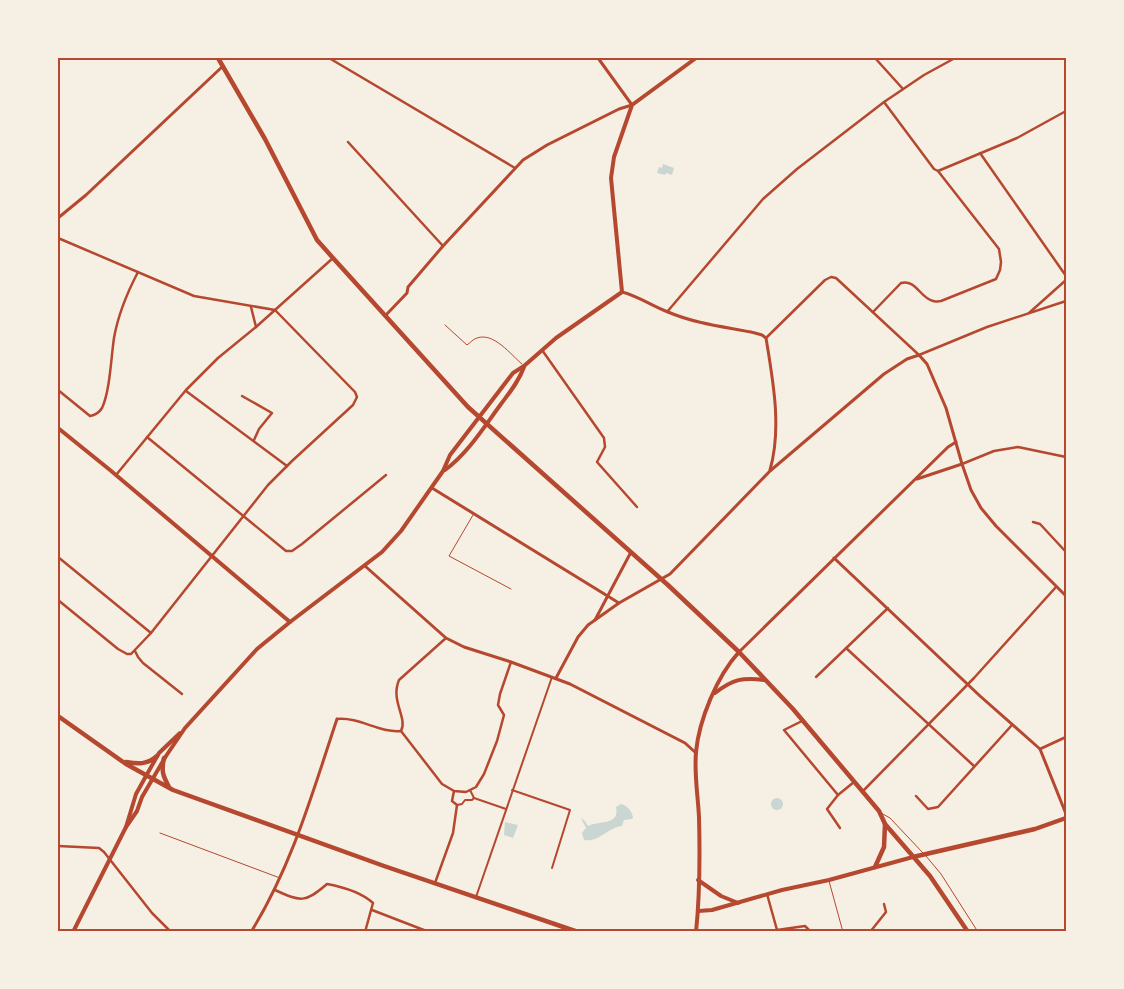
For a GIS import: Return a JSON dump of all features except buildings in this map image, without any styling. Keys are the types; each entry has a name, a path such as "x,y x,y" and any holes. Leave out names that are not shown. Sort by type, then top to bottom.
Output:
{"main road":[{"path":"218,58 265,139 317,240 426,363 468,407 661,579 739,652 802,721 879,811 885,824 940,889 968,932"},
{"path":"122,762 142,764 153,760 257,650 290,622 365,566 392,541 432,488 443,471 450,454 513,373 622,292 611,169 614,157 632,105 696,58"},
{"path":"443,471 458,460 487,423 520,378 524,366"},
{"path":"58,428 290,622"},
{"path":"696,932 699,818 696,753 700,734 714,695 726,668 739,652"},
{"path":"714,695 735,680 752,678 765,680"},
{"path":"58,716 122,762 146,776 198,800 578,932"},
{"path":"126,827 137,811 164,758 185,728"},
{"path":"73,932 111,859 126,827 136,794 157,756"},
{"path":"164,758 161,769 170,788"},
{"path":"698,911 712,910 924,854 1035,829 1066,816"},
{"path":"875,867 884,846 885,824"},
{"path":"698,880 721,896 738,902"}],"street":[{"path":"329,58 515,168"},
{"path":"385,316 407,293 408,287 443,246 515,168 529,156 619,109 632,105 598,58"},
{"path":"875,58 903,89"},
{"path":"667,312 763,199 797,169 884,102 955,58"},
{"path":"58,218 86,195 223,66"},
{"path":"873,312 901,283 911,283 926,298 932,301 941,301 996,279 1002,262 999,250 938,171 934,170 884,102"},
{"path":"938,171 1017,138 1066,111"},
{"path":"348,142 443,246"},
{"path":"980,153 1066,276"},
{"path":"58,238 194,296 275,310 323,358 355,392 357,397 353,405 268,485 244,518 136,651 127,654 118,649 58,600"},
{"path":"116,475 186,390 218,358 256,327 333,258"},
{"path":"58,390 90,416 100,411 106,393 116,326 125,298 138,272"},
{"path":"766,338 825,280 831,277 836,278 927,364 946,408 962,464 981,508 996,526 1066,596"},
{"path":"1028,314 1066,280"},
{"path":"622,292 632,294 667,312 692,321 755,332 766,338 772,377 776,430 775,452 770,471"},
{"path":"556,678 578,637 594,620 670,574 770,471 884,374 907,359 987,327 1066,301"},
{"path":"251,306 256,327"},
{"path":"542,350 604,438 605,448 597,462 637,507"},
{"path":"186,390 287,466"},
{"path":"242,396 272,414 259,429 254,440"},
{"path":"147,437 286,551 292,551 386,475"},
{"path":"739,652 956,442"},
{"path":"916,479 994,451 1018,447 1066,457"},
{"path":"432,488 619,604"},
{"path":"1033,522 1040,524 1066,552"},
{"path":"594,620 631,552"},
{"path":"58,556 151,633"},
{"path":"834,558 1040,749 1066,816"},
{"path":"365,566 446,638 464,647 552,676 685,743 696,753"},
{"path":"862,792 968,684 1056,587"},
{"path":"816,678 888,608"},
{"path":"401,731 403,722 396,698 399,680 446,638"},
{"path":"846,648 974,766"},
{"path":"136,651 138,657 143,662 182,694"},
{"path":"401,731 442,784 454,791 466,792 476,787 484,774 497,741 504,714 498,705 511,662"},
{"path":"476,897 552,676"},
{"path":"251,932 275,890 298,835 337,719 354,719 392,732 401,731"},
{"path":"802,721 784,730 838,795"},
{"path":"916,796 928,809 934,809 944,801 1012,725"},
{"path":"1040,749 1066,736"},
{"path":"840,828 827,810 838,795 854,782"},
{"path":"470,790 474,798"},
{"path":"512,790 570,810 552,868"},
{"path":"454,791 452,801 457,805"},
{"path":"457,805 462,804 464,800 472,800 474,798 506,809"},
{"path":"435,883 453,833 457,805"},
{"path":"58,846 99,848 111,859 152,913 171,932"},
{"path":"275,890 300,899 311,898 327,884 367,898 373,903 365,932"},
{"path":"767,894 777,930 805,926 811,932"},
{"path":"870,932 886,912 884,904"},
{"path":"372,910 429,932"},
{"path":"414,932 416,927"}],"lane":[{"path":"445,325 467,345 475,338 491,339 524,366"},
{"path":"474,514 449,556 510,589"},
{"path":"879,811 890,818 924,854 946,881 978,932"},
{"path":"160,833 280,879"},
{"path":"829,880 843,932"}],"shaded area":[{"path":"663,164 674,168 672,175 657,173 659,167 662,168"},
{"path":"779,798 782,799 782,809 775,810 772,809 771,802 772,799"},
{"path":"621,804 630,810 632,819 624,820 622,826 612,829 599,837 584,840 582,833 586,828 581,818 588,826 612,820 615,817 616,807"},
{"path":"505,822 518,825 513,838 504,835"}]}
